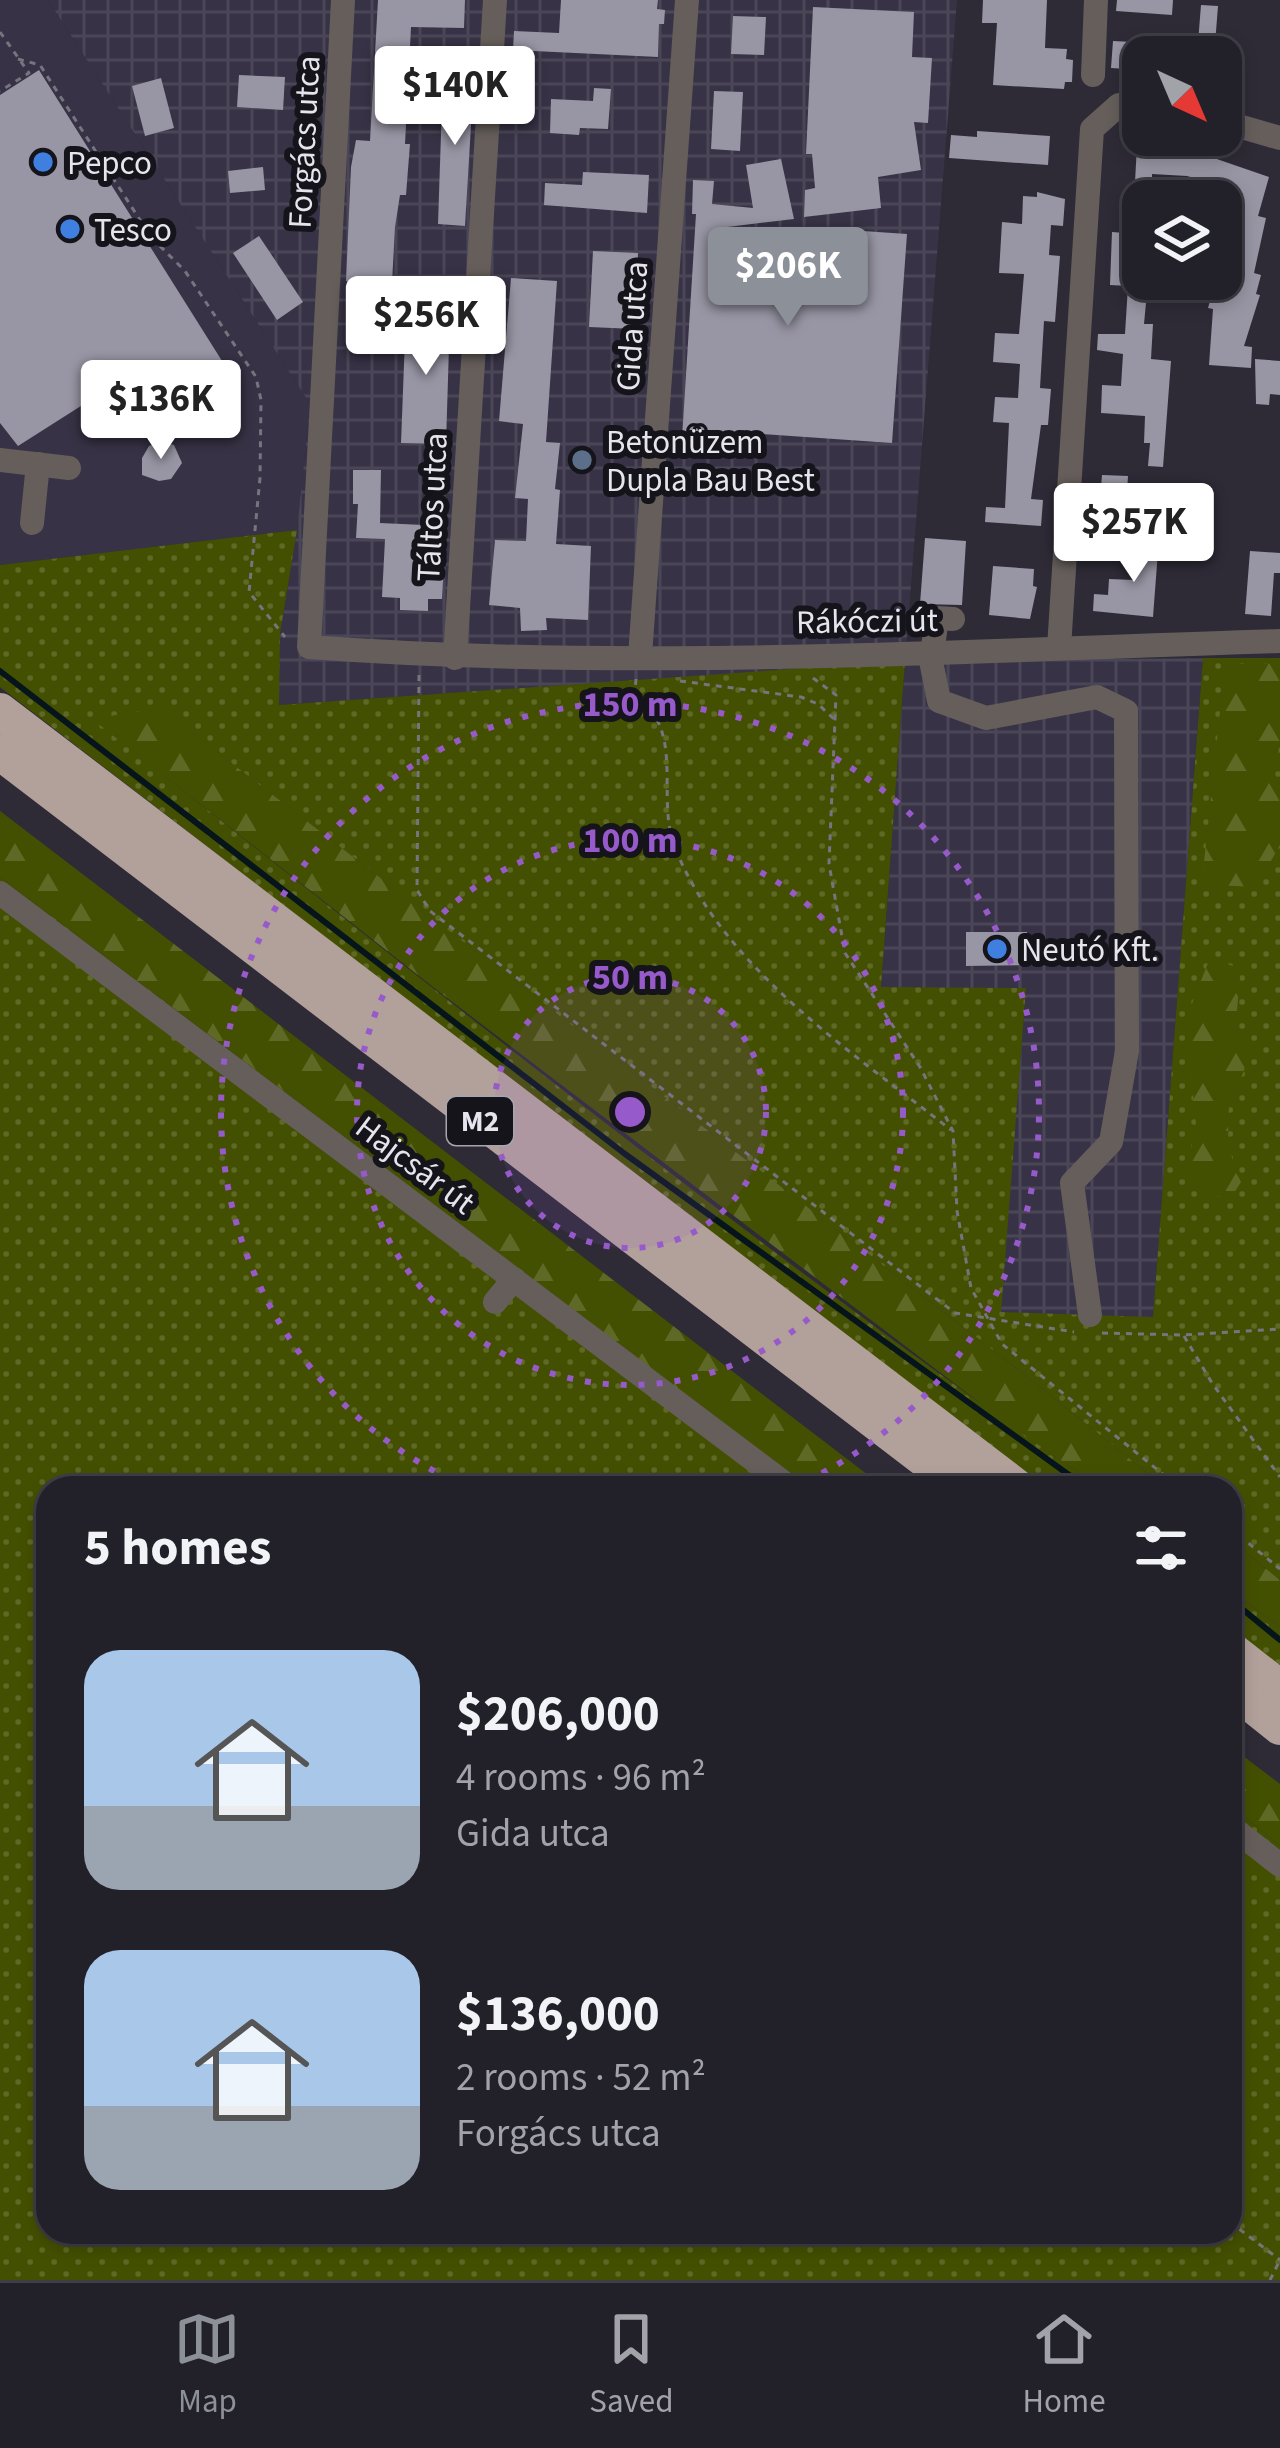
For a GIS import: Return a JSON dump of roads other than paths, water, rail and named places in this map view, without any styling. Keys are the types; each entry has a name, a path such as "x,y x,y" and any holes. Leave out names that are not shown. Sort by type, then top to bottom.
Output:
{"highway":[{"name":"M2","path":"0,711 1002,1476"},
{"name":"M2","path":"0,752 946,1476"},
{"path":"1242,1658 1280,1688"},
{"path":"1242,1697 1280,1727"}],"street":[{"name":"Forgács utca","path":"309,647 343,0"},
{"name":"Táltos utca","path":"455,658 495,0"},
{"name":"Gida utca","path":"640,656 687,0"},
{"path":"1093,75 1096,0"},
{"path":"1059,648 1092,129 1122,105"},
{"path":"1242,127 1280,138"},
{"path":"0,460 69,468"},
{"path":"32,523 38,464"},
{"path":"953,619 937,618 931,652 939,701 986,718 1097,697 1126,711 1127,1051 1111,1142 1072,1183 1088,1327"},
{"name":"Rákóczi út","path":"309,647 455,658 931,652 1280,641"},
{"name":"Hajcsár út","path":"0,893 775,1476"},
{"path":"495,1302 514,1280"},
{"path":"1242,1835 1280,1865"}],"waterway":[{"path":"0,671 625,1154 1070,1476"},
{"path":"1242,1609 1280,1640"}],"place":[{"name":"Pepco","path":"43,162"},
{"name":"Tesco","path":"70,229"},
{"name":"Betonüzem Dupla Bau Best","path":"582,460"},
{"name":"Neutó Kft.","path":"997,949"}]}
